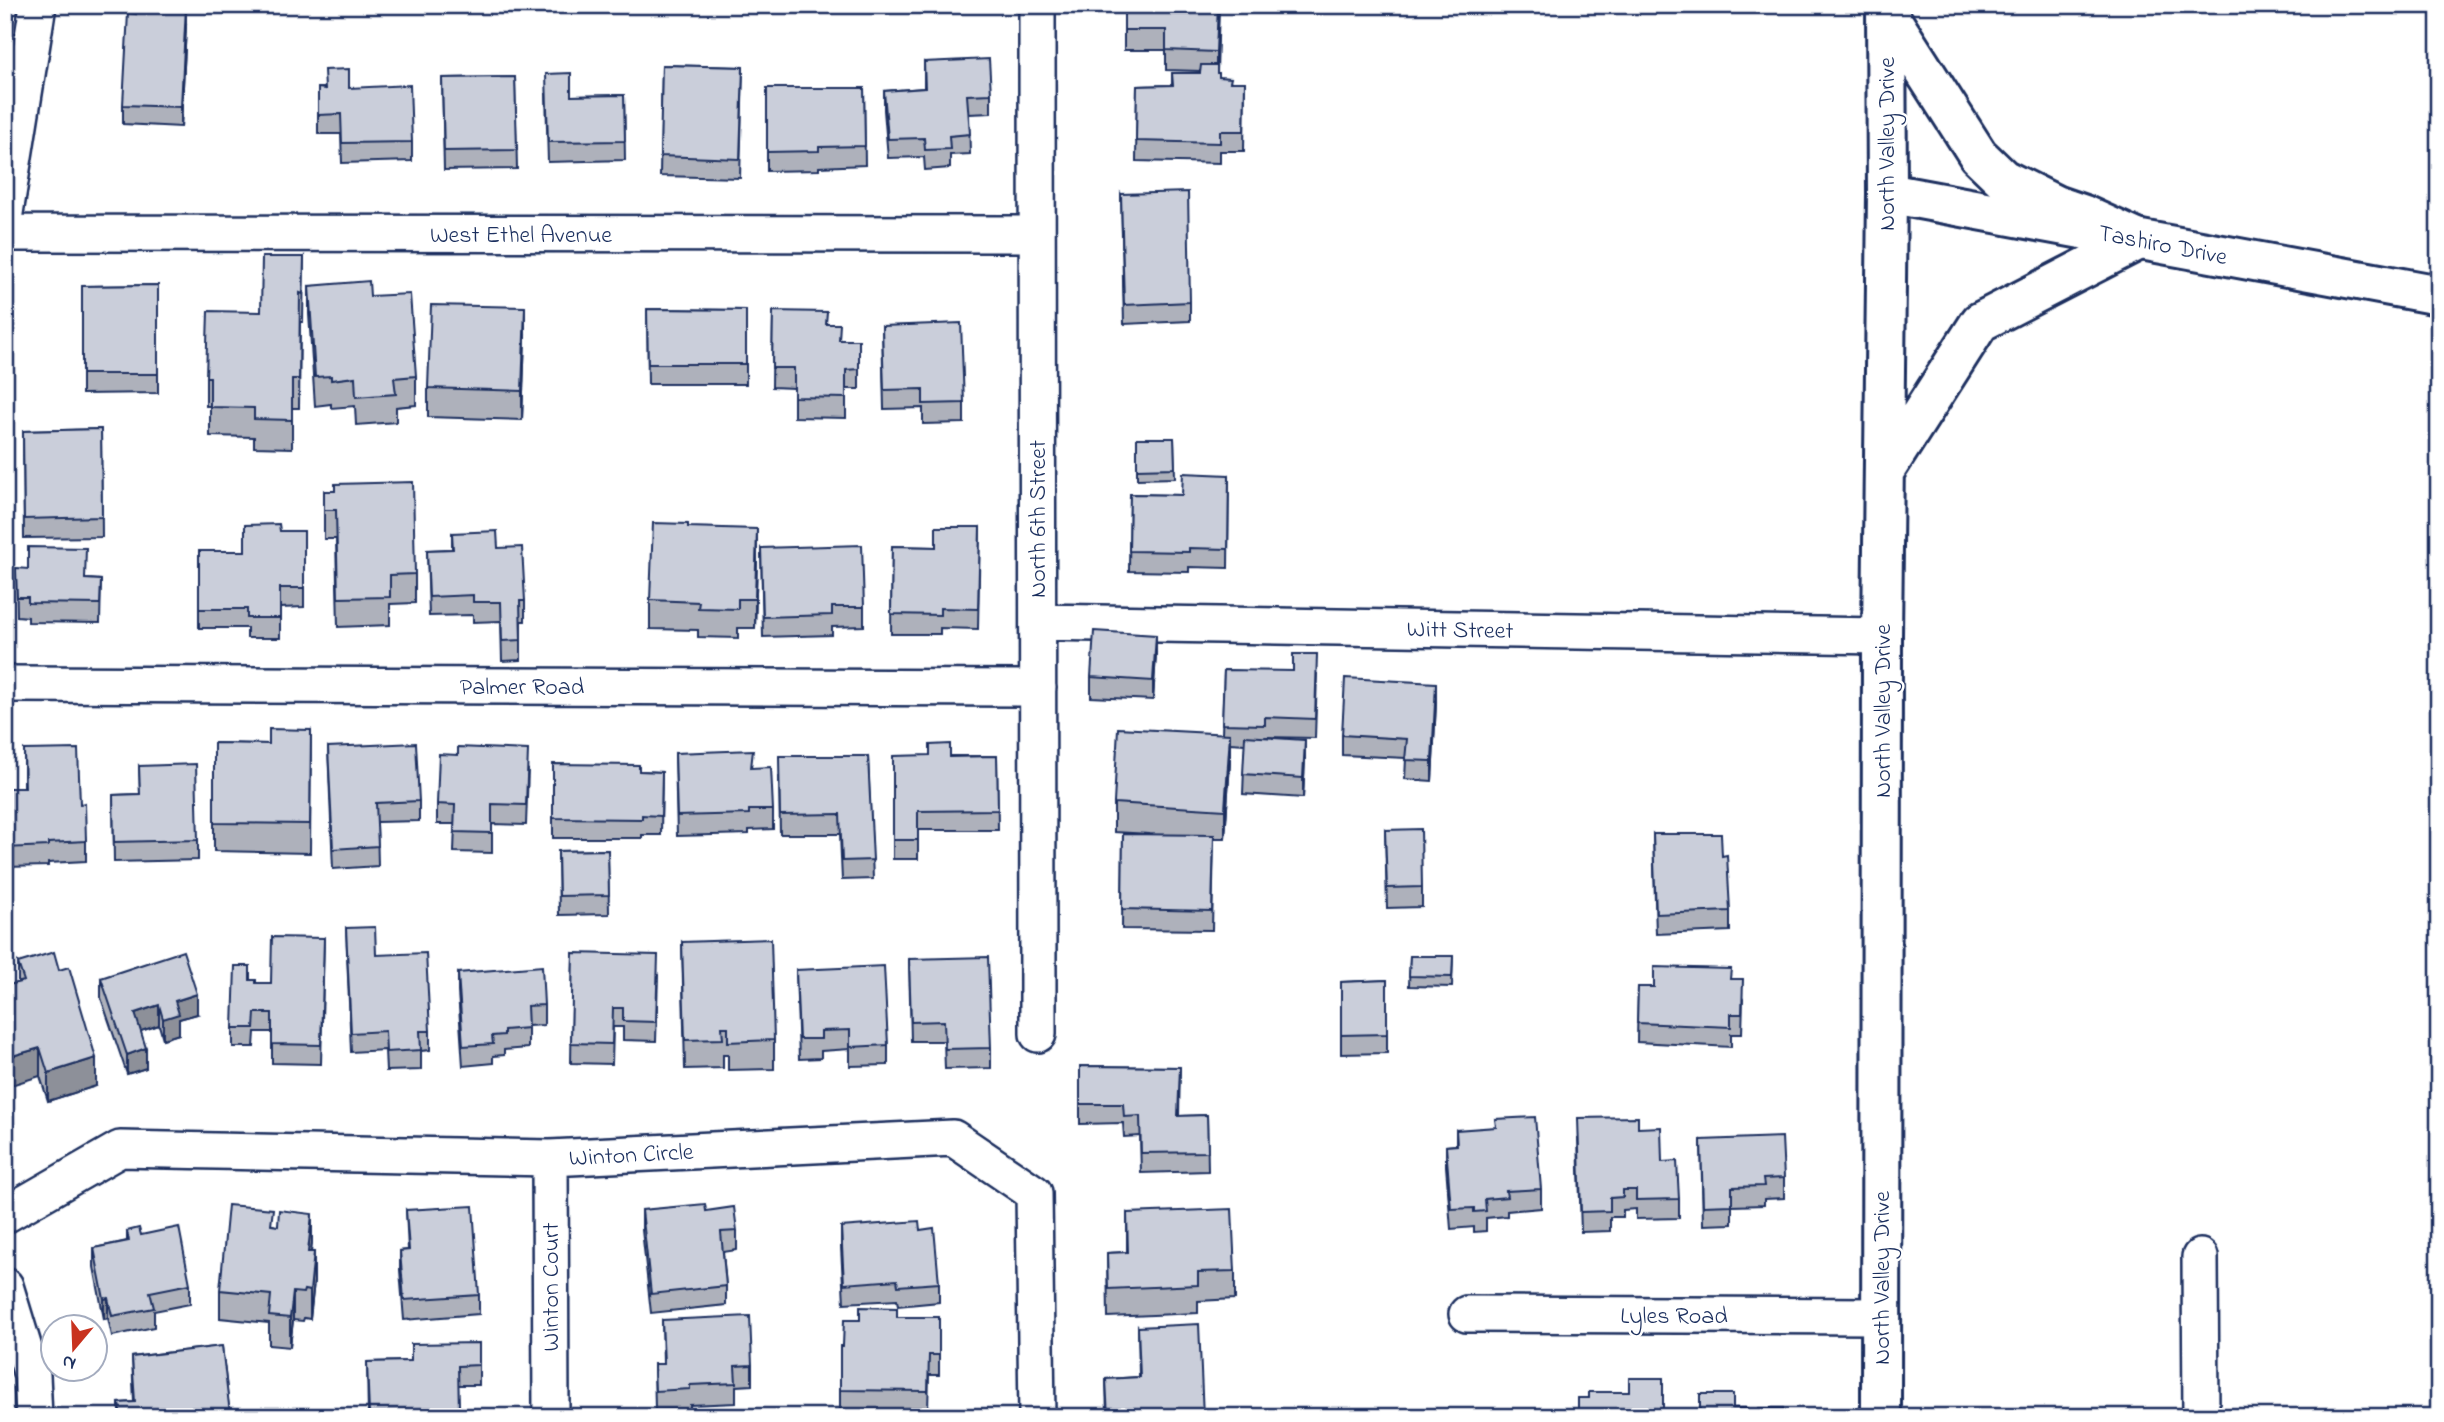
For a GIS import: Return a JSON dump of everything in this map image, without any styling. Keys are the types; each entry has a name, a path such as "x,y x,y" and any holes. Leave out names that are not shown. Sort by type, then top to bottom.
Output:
{"main road":[{"name":"North Valley Drive","path":"1881,1417 1886,8"},
{"path":"1886,8 1978,155 2003,179 2055,205 2139,240"},
{"name":"Tashiro Drive","path":"1887,193 2439,295"},
{"path":"1884,472 1980,322 2139,240"}],"street":[{"path":"5,213 38,5"},
{"name":"North 6th Street","path":"1037,5 1038,1034"},
{"name":"West Ethel Avenue","path":"5,233 1036,234"},
{"name":"Witt Street","path":"1038,622 1882,636"},
{"name":"Palmer Road","path":"5,684 1038,688"},
{"name":"Winton Circle","path":"5,1215 120,1149 550,1157 953,1138 1034,1193 1037,1417"},
{"name":"Winton Court","path":"550,1157 551,1417"},
{"path":"2200,1257 2201,1417"},
{"path":"5,1286 32,1375 34,1417"},
{"name":"Lyles Road","path":"1467,1314 1881,1315"}],"building":[{"path":"136,5 186,6 181,107 123,105 128,13 136,14"},
{"path":"1124,5 1218,5 1216,52 1166,50 1166,30 1124,30"},
{"path":"989,59 991,94 967,95 970,134 949,136 950,149 925,150 924,138 888,139 884,91 925,88 924,62"},
{"path":"662,65 743,67 740,159 660,156"},
{"path":"1201,65 1217,65 1219,77 1231,78 1230,82 1245,82 1244,131 1220,131 1220,143 1136,141 1137,86 1173,85 1172,73 1200,73"},
{"path":"349,69 349,88 410,85 412,142 342,143 341,114 318,115 318,88 325,89 324,70"},
{"path":"571,73 571,96 624,95 625,141 548,142 546,74"},
{"path":"515,77 517,150 444,151 442,78"},
{"path":"767,88 864,88 865,146 819,147 819,151 767,152"},
{"path":"1188,192 1190,302 1124,305 1121,194"},
{"path":"262,257 304,257 303,294 300,293 299,379 292,379 292,420 254,419 254,408 210,407 210,377 206,377 208,311 261,312"},
{"path":"369,281 370,296 410,294 416,376 394,378 396,394 356,397 355,377 331,380 331,376 315,377 309,286"},
{"path":"158,285 158,374 82,374 82,286"},
{"path":"431,305 525,307 522,391 428,388"},
{"path":"647,309 746,310 746,364 648,364"},
{"path":"773,311 827,312 826,324 840,324 839,340 859,340 859,369 846,370 846,398 794,397 794,368 772,368"},
{"path":"961,323 964,403 923,404 923,389 884,390 882,326"},
{"path":"101,429 102,517 24,519 23,431"},
{"path":"1137,438 1174,438 1175,468 1137,469"},
{"path":"1183,473 1229,475 1228,549 1189,548 1189,552 1129,551 1130,494 1182,495"},
{"path":"413,482 415,574 390,575 390,597 338,598 336,510 324,510 324,491 335,491 335,484"},
{"path":"653,523 757,529 755,599 738,599 738,609 698,608 699,602 650,600"},
{"path":"279,524 280,531 304,531 304,588 280,588 280,618 247,618 247,609 199,609 199,551 245,551 245,525"},
{"path":"936,527 980,527 978,609 940,608 940,615 891,614 892,546 936,547"},
{"path":"497,531 498,548 522,547 525,601 520,601 521,640 502,641 501,602 473,602 473,595 429,597 427,550 453,549 452,533"},
{"path":"862,545 864,607 832,607 832,615 763,617 761,548"},
{"path":"28,547 86,548 85,579 101,580 100,604 28,603 28,597 17,597 16,568 28,569"},
{"path":"1094,631 1156,635 1153,681 1091,677"},
{"path":"1293,654 1317,654 1315,719 1265,717 1265,725 1222,724 1224,670 1293,671"},
{"path":"1345,678 1436,683 1432,761 1405,760 1407,739 1342,735"},
{"path":"1118,728 1230,734 1225,810 1114,803"},
{"path":"269,729 311,730 310,824 214,823 214,743 269,744"},
{"path":"1245,736 1305,740 1303,778 1243,774"},
{"path":"416,743 419,801 376,803 378,846 333,849 328,747"},
{"path":"950,744 950,757 997,756 998,810 918,811 918,840 893,840 893,756 930,755 930,745"},
{"path":"458,747 528,750 526,805 492,804 492,833 454,832 455,805 437,804 439,754 458,755"},
{"path":"78,749 80,804 85,803 86,841 5,848 5,788 25,788 24,750"},
{"path":"753,750 751,768 771,767 773,810 749,810 749,814 677,816 675,753"},
{"path":"779,756 868,756 873,860 842,861 840,814 780,815"},
{"path":"196,764 198,840 114,842 113,795 140,794 139,766"},
{"path":"553,764 639,765 639,771 662,772 661,816 642,815 642,819 553,818"},
{"path":"1421,829 1422,887 1387,888 1385,830"},
{"path":"1123,834 1214,835 1212,911 1122,909"},
{"path":"1653,834 1721,834 1722,856 1727,855 1730,911 1656,914"},
{"path":"608,850 609,895 559,896 558,851"},
{"path":"375,927 376,955 426,953 430,1031 420,1031 421,1050 386,1052 385,1031 351,1033 346,928"},
{"path":"272,937 324,938 321,1045 272,1044 272,1013 255,1013 254,1028 233,1028 235,966 250,966 250,980 256,980 256,983 271,983"},
{"path":"771,939 774,1040 728,1042 728,1027 722,1027 723,1039 685,1040 682,942"},
{"path":"183,951 197,994 175,1001 179,1014 163,1019 159,1005 135,1013 146,1048 127,1055 101,978"},
{"path":"54,952 59,970 69,967 96,1058 48,1073 40,1048 5,1058 5,986 24,981 18,963"},
{"path":"573,953 658,955 656,1022 623,1021 623,1008 613,1008 612,1044 571,1043"},
{"path":"1410,956 1453,956 1452,977 1409,976"},
{"path":"988,957 991,1048 945,1049 944,1021 911,1022 909,959"},
{"path":"542,966 544,1005 527,1006 528,1028 504,1030 504,1035 492,1036 493,1044 463,1046 458,973"},
{"path":"884,966 888,1045 850,1047 850,1030 821,1031 821,1039 799,1039 796,970"},
{"path":"1654,967 1731,969 1730,979 1743,979 1742,1014 1731,1014 1731,1027 1637,1023 1638,987 1654,987"},
{"path":"1387,980 1387,1034 1341,1035 1341,982"},
{"path":"1080,1066 1180,1067 1178,1116 1207,1115 1208,1152 1141,1153 1140,1116 1124,1117 1123,1104 1080,1104"},
{"path":"1535,1117 1541,1189 1506,1191 1507,1197 1485,1199 1486,1211 1474,1212 1474,1208 1451,1209 1446,1146 1457,1145 1456,1130 1496,1127 1495,1119"},
{"path":"1638,1117 1638,1128 1661,1127 1662,1162 1677,1161 1679,1199 1636,1200 1636,1190 1623,1190 1623,1197 1610,1198 1610,1211 1581,1212 1578,1118"},
{"path":"1782,1137 1784,1178 1763,1179 1764,1186 1732,1187 1732,1205 1703,1206 1701,1140"},
{"path":"705,1204 706,1211 734,1207 737,1231 721,1232 726,1286 651,1294 642,1210"},
{"path":"228,1205 273,1209 271,1225 278,1226 279,1210 312,1214 308,1252 314,1252 310,1291 293,1292 290,1318 269,1316 271,1295 220,1290"},
{"path":"473,1206 479,1295 404,1300 400,1251 409,1250 406,1210"},
{"path":"1232,1209 1235,1271 1198,1272 1198,1285 1108,1289 1107,1253 1128,1252 1127,1213"},
{"path":"919,1221 920,1230 934,1228 939,1283 898,1286 897,1280 844,1284 841,1227"},
{"path":"179,1227 190,1284 150,1292 154,1308 112,1316 108,1298 104,1299 94,1248 129,1241 127,1231 139,1228 141,1235"},
{"path":"860,1307 897,1308 897,1317 939,1317 939,1355 929,1355 928,1391 840,1390 840,1346 843,1346 844,1320 860,1320"},
{"path":"750,1316 752,1365 735,1366 736,1383 690,1385 690,1389 655,1391 654,1364 664,1364 662,1320"},
{"path":"1199,1324 1203,1417 1108,1417 1106,1379 1140,1377 1138,1327"},
{"path":"479,1343 479,1365 458,1366 459,1411 369,1413 367,1362 411,1361 411,1344"},
{"path":"222,1346 230,1414 203,1417 121,1417 119,1403 135,1402 132,1357"},
{"path":"1629,1378 1663,1378 1663,1417 1558,1417 1578,1415 1578,1398 1589,1398 1589,1392 1629,1392"},
{"path":"1700,1394 1733,1394 1733,1408 1747,1408 1747,1417 1700,1417"},
{"path":"1759,1408 1783,1408 1783,1417 1758,1417"}]}
